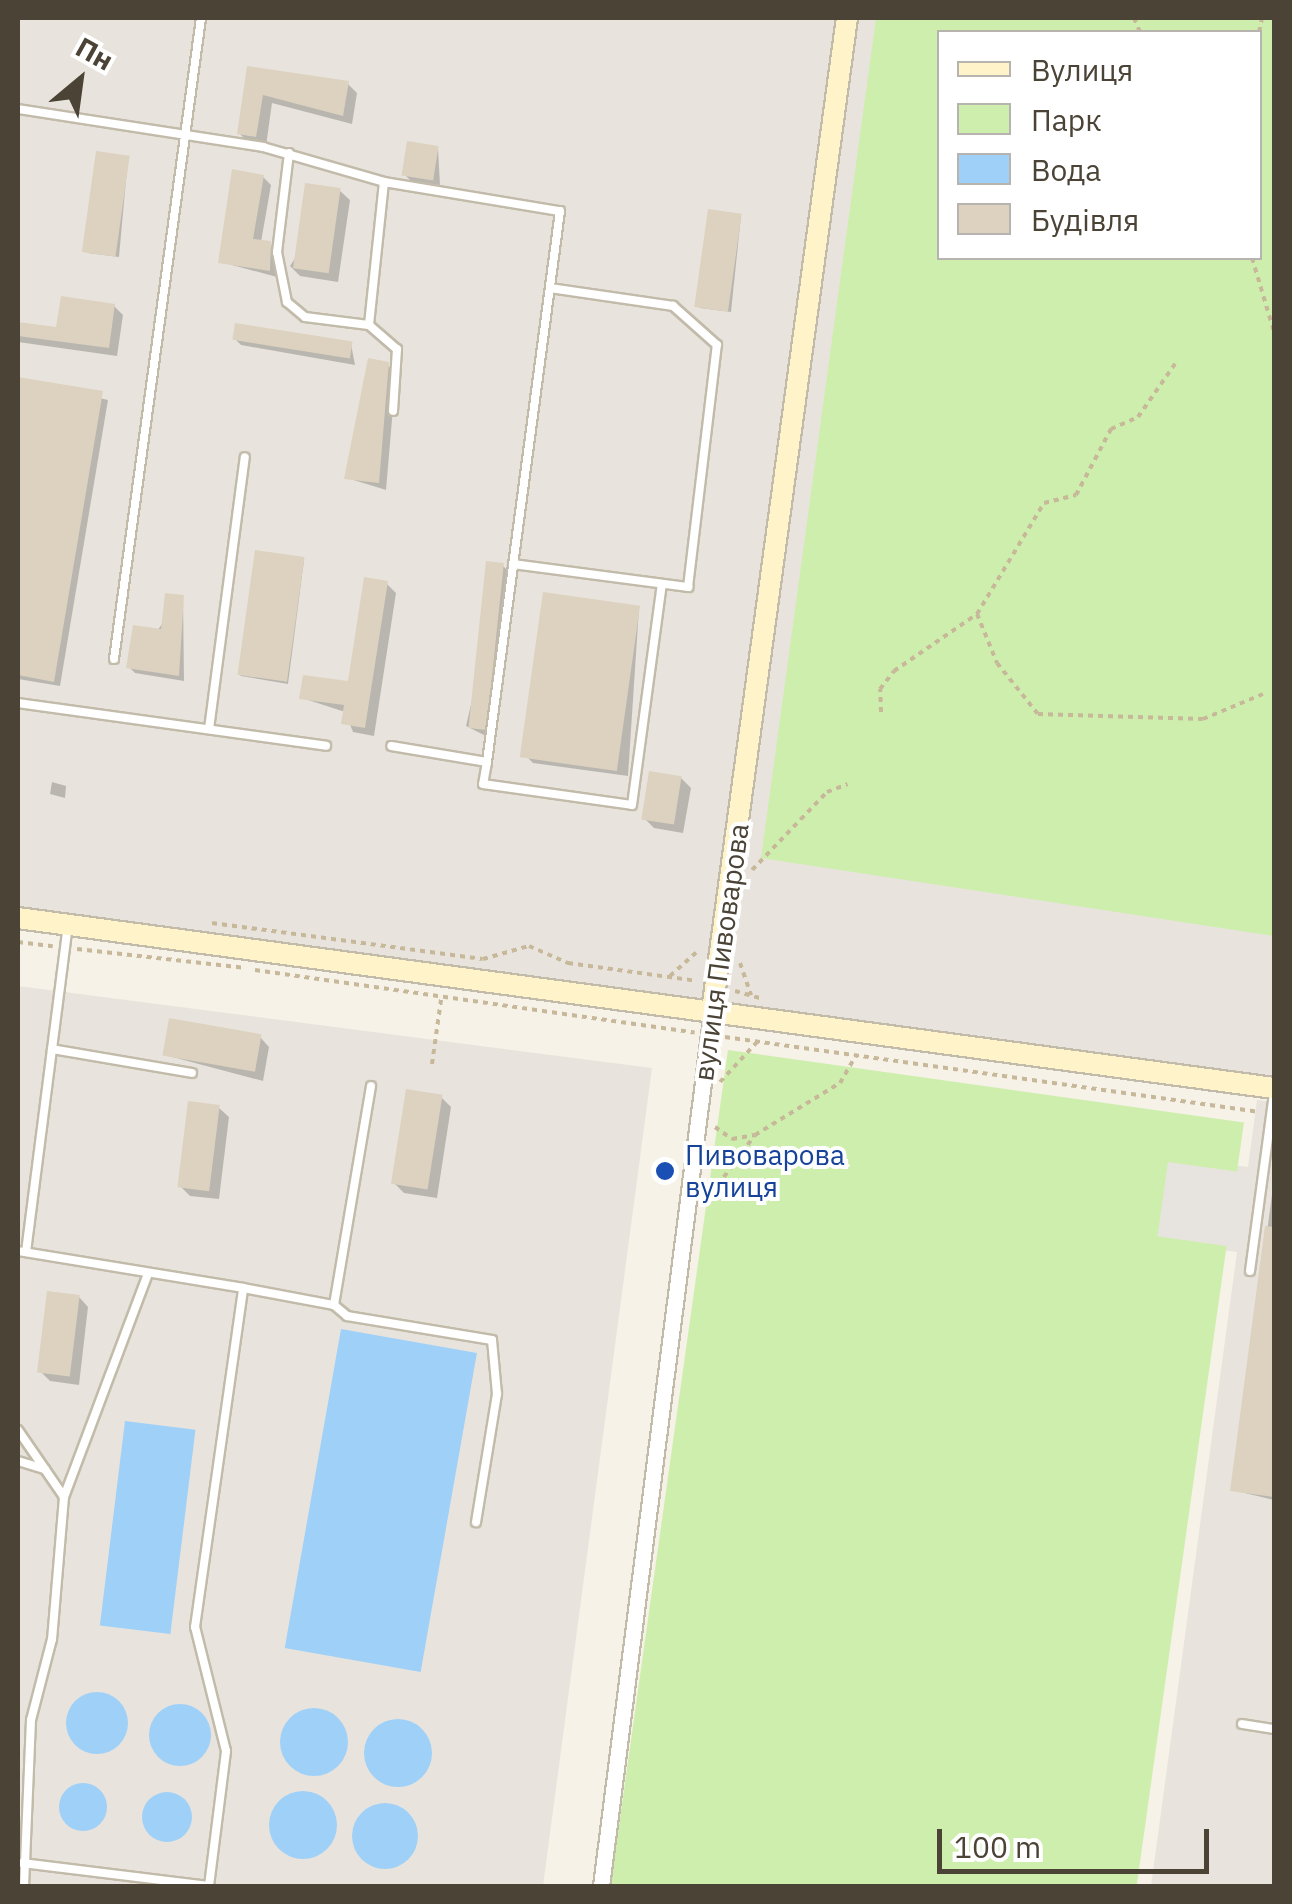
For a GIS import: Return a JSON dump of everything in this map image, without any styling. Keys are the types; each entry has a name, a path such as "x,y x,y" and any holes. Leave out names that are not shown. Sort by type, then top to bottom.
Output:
{"main road":[{"name":"вулиця Пивоварова","path":"712,1011 847,18"},
{"path":"18,918 1274,1091"}],"street":[{"name":"вулиця Пивоварова","path":"601,1886 712,1011"}],"lane":[{"path":"114,659 201,18"},
{"path":"18,109 185,133 289,153 384,182 560,211 484,784 632,805 662,584"},
{"path":"289,153 277,252 287,302 305,317 369,326 396,349 393,411"},
{"path":"369,326 384,182"},
{"path":"513,564 688,587 717,344 672,306 550,288"},
{"path":"209,729 245,458"},
{"path":"18,703 326,746"},
{"path":"391,746 487,762"},
{"path":"68,924 22,1252 334,1305 348,1316 492,1340 496,1394 476,1522"},
{"path":"52,1049 192,1073"},
{"path":"334,1305 371,1086"},
{"path":"1250,1271 1274,1091"},
{"path":"24,1886 31,1720 52,1639 64,1497 148,1273"},
{"path":"22,1863 208,1886 226,1751 194,1627 242,1288"},
{"path":"18,1430 64,1497"},
{"path":"18,1461 46,1469"},
{"path":"1242,1724 1274,1729"}],"path":[{"path":"1253,260 1274,332"},
{"path":"881,712 880,689 901,662 977,614 1044,503 1076,495 1096,448 1138,416 1175,364"},
{"path":"977,614 997,663 1038,714 1203,719 1262,694"},
{"path":"747,871 827,792 848,784"},
{"path":"190,920 483,959 528,946 568,963 686,978"},
{"path":"18,942 1272,1114"},
{"path":"432,1064 440,999"},
{"path":"755,1135 732,1139 700,1108 758,1041"},
{"path":"686,1221 755,1135 840,1084 856,1055"}],"shaded area":[{"path":"18,18 1274,18 1274,1080 18,909"},
{"path":"18,986 652,1068 543,1886 18,1886"},
{"path":"1257,1100 1274,1102 1274,1886 1151,1886 1237,1252 1153,1240 1164,1157 1248,1167"},
{"path":"1168,1162 1254,1174 1244,1248 1158,1236"}],"green space":[{"path":"876,18 1274,18 1274,936 761,858"},
{"path":"728,1050 1244,1123 1137,1886 611,1886"}],"water":[{"path":"341,1329 477,1353 421,1672 285,1648"},
{"path":"125,1421 195,1430 170,1634 100,1625"},
{"path":"97,1692 119,1701 128,1723 119,1745 97,1754 75,1745 66,1723 75,1701"},
{"path":"180,1704 202,1713 211,1735 202,1757 180,1766 158,1757 149,1735 158,1713"},
{"path":"314,1708 327,1710 338,1718 346,1729 346,1755 338,1766 327,1774 314,1776 301,1774 290,1766 282,1755 280,1742 282,1729 290,1718 301,1710"},
{"path":"398,1719 422,1729 432,1753 422,1777 398,1787 374,1777 364,1753 374,1729"},
{"path":"83,1783 100,1790 107,1807 100,1824 83,1831 66,1824 59,1807 66,1790"},
{"path":"303,1791 327,1801 337,1825 327,1849 303,1859 279,1849 269,1825 279,1801"},
{"path":"167,1792 184,1800 192,1817 184,1834 167,1842 150,1834 142,1817 150,1800"},
{"path":"385,1803 408,1813 418,1836 408,1859 385,1869 362,1859 352,1836 362,1813"}],"building":[{"path":"247,66 349,81 343,116 263,95 256,137 237,134"},
{"path":"407,141 439,146 433,181 402,176"},
{"path":"96,151 130,156 115,257 82,252"},
{"path":"232,169 264,175 253,239 271,241 270,271 218,263"},
{"path":"305,183 341,188 329,273 293,268"},
{"path":"708,209 742,214 728,312 694,307"},
{"path":"61,296 115,304 109,348 18,336 18,322 56,327"},
{"path":"235,323 353,342 350,358 232,340"},
{"path":"368,358 389,362 379,483 344,479"},
{"path":"18,377 103,391 54,682 18,675"},
{"path":"255,550 305,557 287,682 237,675"},
{"path":"486,561 504,563 486,730 468,728"},
{"path":"364,577 388,581 365,728 341,724 344,705 299,699 303,675 348,681"},
{"path":"543,592 640,606 617,771 520,757"},
{"path":"165,593 184,595 179,676 126,668 133,625 161,629"},
{"path":"649,771 682,776 674,825 641,819"},
{"path":"169,1018 262,1034 255,1072 162,1055"},
{"path":"406,1089 443,1095 428,1190 391,1184"},
{"path":"188,1101 220,1105 209,1191 177,1187"},
{"path":"1265,1226 1274,1227 1274,1497 1230,1491"},
{"path":"47,1291 80,1295 70,1376 37,1372"}],"place":[{"name":"Пивоварова вулиця","path":"665,1171"}]}
